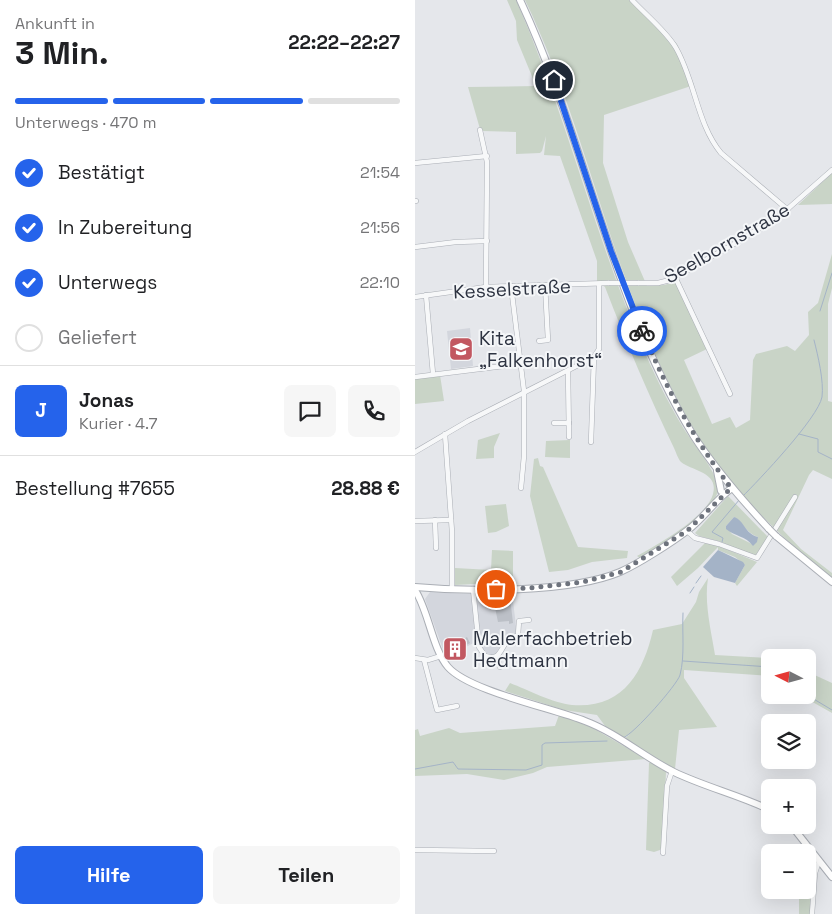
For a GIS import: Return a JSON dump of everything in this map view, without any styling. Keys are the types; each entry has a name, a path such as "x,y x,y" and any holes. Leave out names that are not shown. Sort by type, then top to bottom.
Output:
{"main road":[{"path":"520,0 548,63 611,251 637,321 671,395 692,433 715,467 741,499 776,536 832,582"},
{"path":"715,467 721,491"},
{"path":"711,507 721,491 730,486"},
{"path":"730,486 687,531 631,567 610,576 583,582 539,587 415,588 421,600 439,656 447,666 469,681 587,722 672,771 761,806"},
{"path":"421,600 423,588"},
{"path":"798,834 832,877"}],"street":[{"path":"632,0 675,46 691,82 713,144 788,210"},
{"path":"480,130 487,156 486,286"},
{"path":"415,163 487,156"},
{"name":"Seelbornstraße","path":"609,284 658,283 675,277 734,244 788,210 832,170"},
{"path":"415,247 456,242 487,241"},
{"path":"675,277 730,394"},
{"path":"415,452 524,391 591,358 599,349 599,284"},
{"name":"Kesselstraße","path":"415,297 486,286 609,284"},
{"path":"539,341 548,340 545,285"},
{"path":"511,286 519,364 524,391 524,456 521,488"},
{"path":"426,295 433,374"},
{"path":"591,358 591,442"},
{"path":"415,376 519,364"},
{"path":"568,371 569,437"},
{"path":"554,424 569,423"},
{"path":"445,434 451,520 452,589"},
{"path":"687,531 695,538 719,544 757,558 795,497"},
{"path":"435,520 436,548"},
{"path":"415,521 451,520"},
{"path":"473,589 479,647 485,656 497,656 503,651 507,640 518,636 519,621 529,620"},
{"path":"415,658 424,660 439,656"},
{"path":"497,656 500,667"},
{"path":"424,660 437,710 457,706"},
{"path":"663,853 667,786 672,771"},
{"path":"415,850 494,851"},
{"path":"812,914 815,873 819,861"}],"shaded area":[{"path":"507,0 516,0 533,42 623,299 645,353 672,408 708,465 719,488 707,511 697,521 640,558 637,556 692,521 709,503 714,487 708,477 681,462 678,457 638,369 605,287 597,281 597,261 560,156 544,155 546,136 540,153 516,154 516,132 482,131 480,129 468,87 536,86 517,40 516,21"},
{"path":"525,0 635,0 677,44 694,85 604,115 603,163 628,242 647,286 675,282 707,349 684,360 712,424 730,417 736,428 750,420 753,360 756,354 787,346 795,351 809,335 808,312 818,303 832,254 832,288 828,304 828,401 832,402 832,479 813,470 783,530 801,549 832,573 832,578 798,550 748,501 706,448 675,396 650,341 628,285 570,112 549,55"},
{"path":"832,173 832,204 798,205"},
{"name":"Kita „Falkenhorst“","path":"470,328 473,366 451,369 447,331"},
{"path":"440,375 444,401 415,404 415,378"},
{"path":"500,433 494,447 494,458 476,459 478,440"},
{"path":"570,440 570,458 545,457 546,441"},
{"path":"538,458 578,547 628,551 627,558 592,562 568,570 549,572 530,496 534,459"},
{"path":"728,496 768,538 755,556 695,533","holes":["734,517 751,533 758,537 752,544 732,534 726,526"]},
{"path":"506,504 509,526 496,532 488,533 485,506"},
{"path":"705,543 719,546 757,562 737,586 735,583 745,565 735,557 718,550 718,547 677,586 671,577"},
{"path":"492,550 513,551 513,582 455,585 455,568 491,570"},
{"path":"708,578 707,607 715,655 761,658 761,675 684,670 684,678 717,727 679,730 675,769 624,739 630,734 623,738 608,730 597,715 564,710 505,691 510,683 549,699 572,705 589,705 617,695 636,674 649,646 653,630 682,624 696,602 699,592"},
{"path":"430,592 470,594 512,593 517,634 496,655 488,656 477,641 446,658 425,599"},
{"path":"816,676 832,683 832,713 816,704"},
{"path":"559,715 591,727 646,759 547,767 533,773 504,780 467,774 415,776 415,730 418,729 420,736 449,728 460,733 555,726"},
{"path":"653,762 666,772 663,844 660,850 654,852 646,850 649,763"},
{"path":"799,899 811,899 810,914 799,914"}],"water":[{"path":"734,517 750,533 758,537 757,542 753,546 747,540 726,529 726,526"},
{"path":"718,550 743,562 745,565 735,583 714,577 703,567"}],"building":[{"path":"510,597 513,623 509,624 509,621 498,622 493,598"},
{"name":"Malerfachbetrieb Hedtmann","path":"467,637 470,643 452,653 448,645 454,642 455,644"}],"waterway":[{"path":"820,311 832,273"},
{"path":"742,497 787,448 818,407 822,397 822,384 814,340"},
{"path":"799,434 818,439 818,452 832,459"},
{"path":"722,542 723,538 712,532 740,499"},
{"path":"696,583 701,576"},
{"path":"690,593 694,587"},
{"path":"623,738 636,728 654,709 680,675 683,652 683,613"},
{"path":"683,661 761,666"},
{"path":"816,700 832,710"},
{"path":"415,769 453,762 458,769 526,770 542,765 542,745 545,743 607,741"}],"way so far":[{"path":"496,589 530,588 583,582 621,572 687,531 731,488 692,433 671,395 642,331"}],"place":[{"name":"Kita „Falkenhorst“","path":"461,349"},
{"name":"Malerfachbetrieb Hedtmann","path":"455,649"}],"route":[{"path":"554,80 611,251 642,331"}]}
